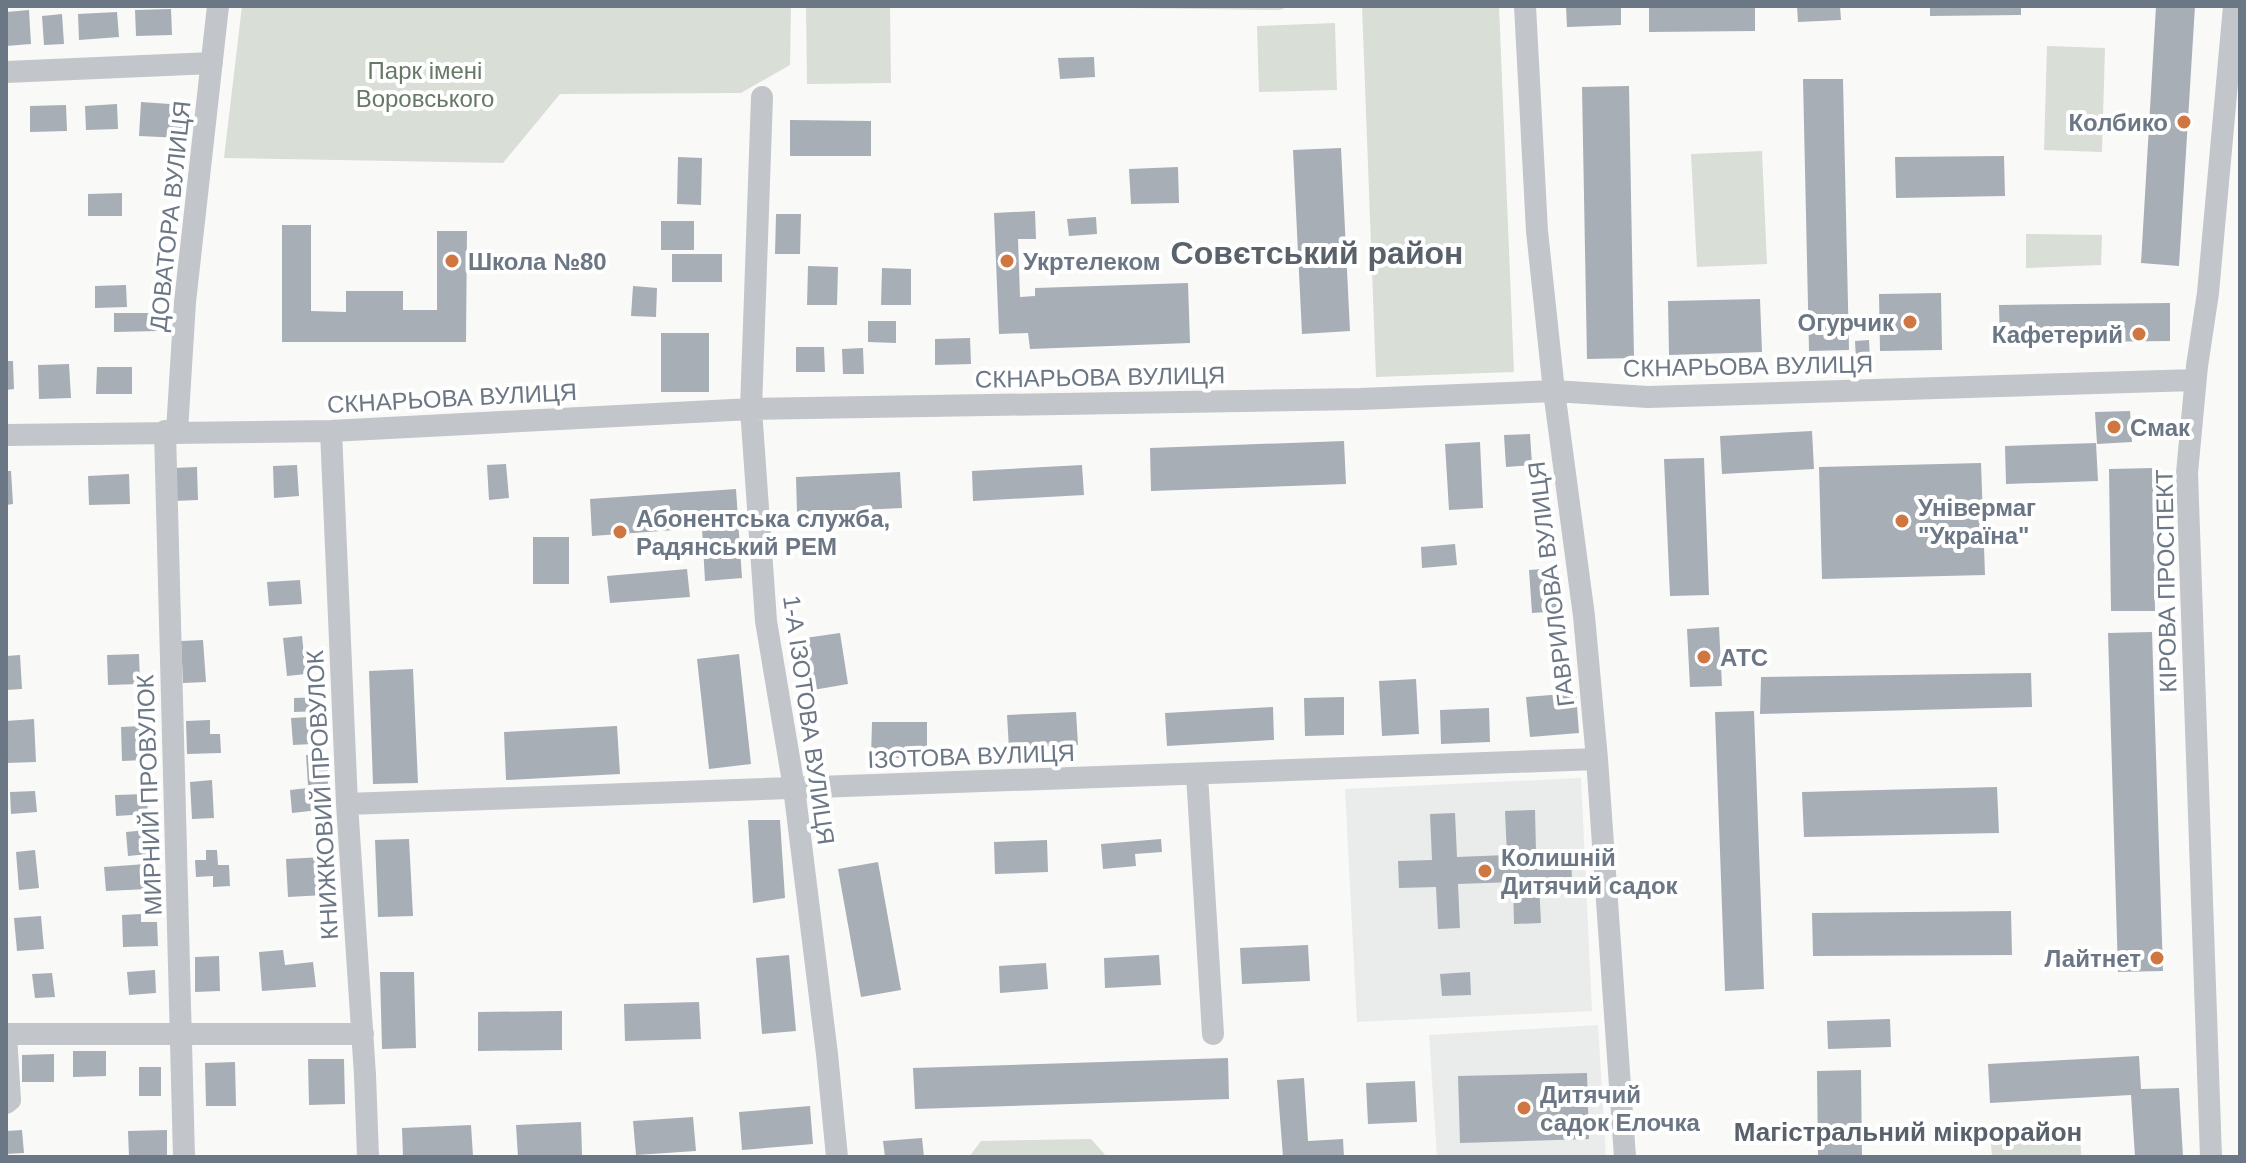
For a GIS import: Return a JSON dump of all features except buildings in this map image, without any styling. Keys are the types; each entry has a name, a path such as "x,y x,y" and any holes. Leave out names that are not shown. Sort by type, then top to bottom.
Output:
{"street":[{"name":"ДОВАТОРА ВУЛИЦЯ","path":"171,431 218,6"},
{"name":"ГАВРИЛОВА ВУЛИЦЯ","path":"1525,6 1537,231 1554,391 1584,616 1625,1157"},
{"name":"КІРОВА ПРОСПЕКТ","path":"2211,1157 2187,473 2195,380 2208,293 2234,6"},
{"path":"6,72 212,63"},
{"name":"1-А ІЗОТОВА ВУЛИЦЯ","path":"762,97 751,409 766,621 794,788 837,1157"},
{"name":"СКНАРЬОВА ВУЛИЦЯ","path":"6,435 331,431 751,409 1360,399 1554,391 1648,397 2195,380"},
{"name":"МИРНИЙ ПРОВУЛОК","path":"171,431 184,1157"},
{"name":"КНИЖКОВИЙ ПРОВУЛОК","path":"331,431 347,804 368,1157"},
{"name":"ІЗОТОВА ВУЛИЦЯ","path":"347,804 1597,759"},
{"path":"1197,775 1213,1034"},
{"path":"8,1101 6,1034 363,1034"}],"shaded area":[{"path":"1581,778 1592,1011 1357,1022 1345,789"},
{"path":"1598,1025 1606,1157 1437,1157 1429,1035"}],"green space":[{"name":"Парк імені Воровського","path":"242,6 791,6 790,65 741,93 560,94 503,163 224,158"},
{"path":"806,6 890,6 891,83 807,84"},
{"path":"970,6 1290,6 1280,10"},
{"path":"1362,6 1499,6 1514,372 1376,377"},
{"path":"1335,23 1337,90 1259,92 1257,26"},
{"path":"2047,46 2105,48 2102,152 2044,150"},
{"path":"1762,151 1767,264 1697,267 1691,154"},
{"path":"2026,234 2102,235 2101,265 2026,268"},
{"path":"2080,1127 2081,1157 1992,1157 1990,1132"},
{"path":"1091,1139 1107,1157 969,1157 981,1141"}],"place":[{"name":"Колбико","path":"2184,122"},
{"name":"Школа №80","path":"452,261"},
{"name":"Укртелеком","path":"1007,261"},
{"name":"Огурчик","path":"1910,322"},
{"name":"Кафетерий","path":"2139,334"},
{"name":"Смак","path":"2114,427"},
{"name":"Універмаг \"Україна\"","path":"1902,521"},
{"name":"Абонентська служба, Радянський РЕМ","path":"620,532"},
{"name":"АТС","path":"1704,657"},
{"name":"Колишній Дитячий садок","path":"1485,871"},
{"name":"Лайтнет","path":"2157,958"},
{"name":"Дитячий садок Елочка","path":"1524,1108"}],"district":[{"name":"Совєтський район","path":"1317,253"},
{"name":"Магістральний мікрорайон","path":"1908,1132"}]}
